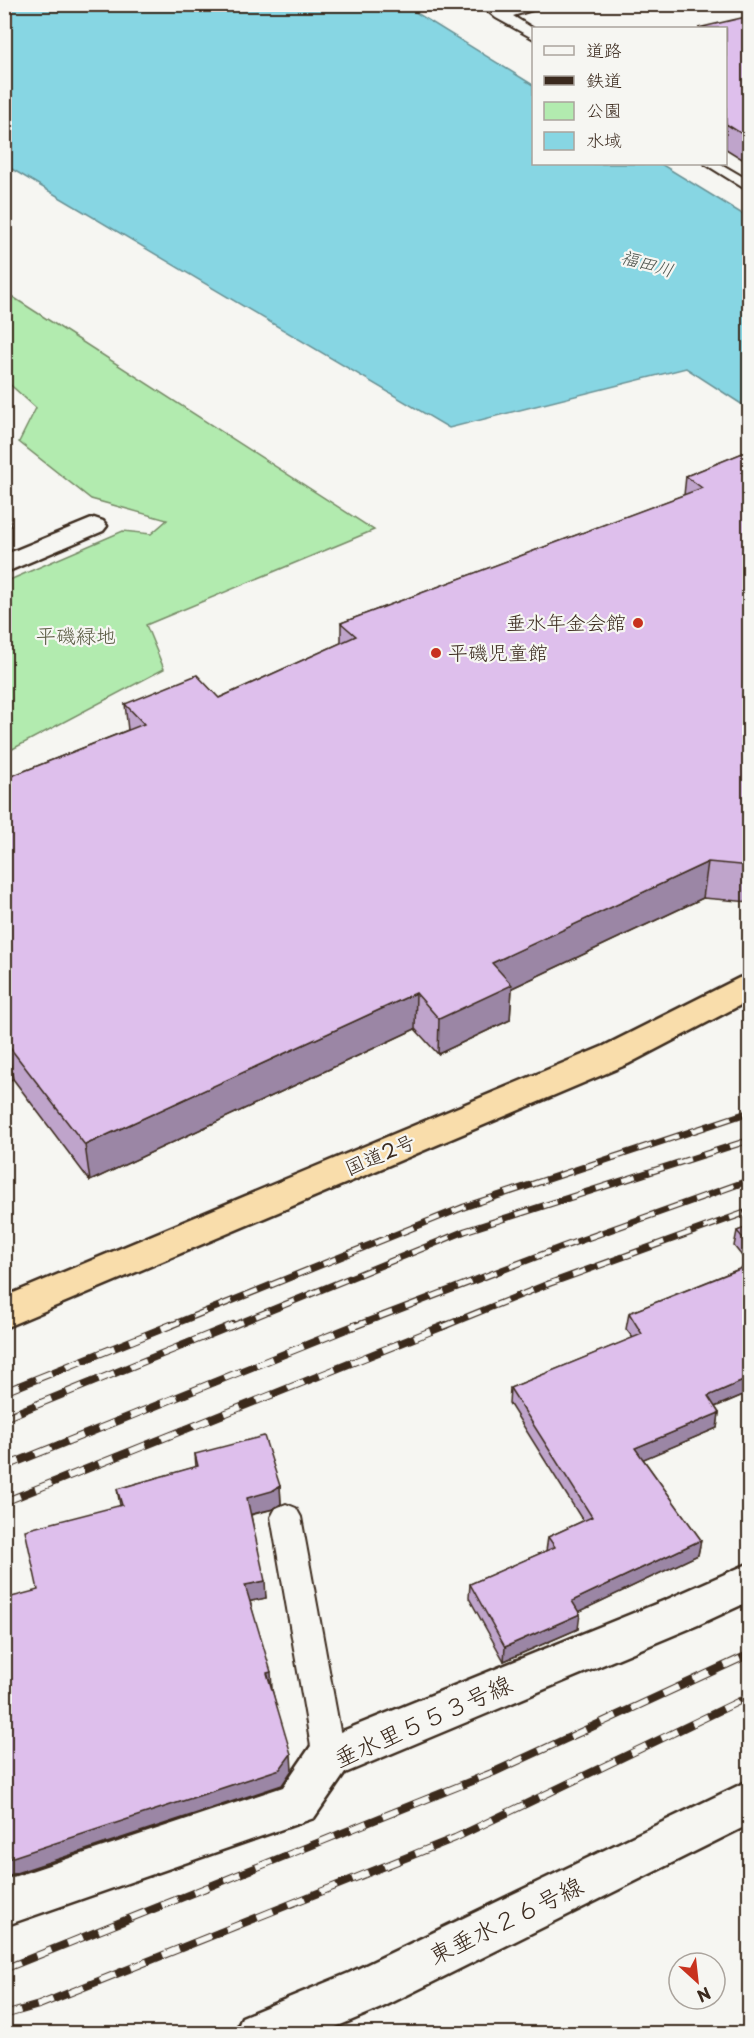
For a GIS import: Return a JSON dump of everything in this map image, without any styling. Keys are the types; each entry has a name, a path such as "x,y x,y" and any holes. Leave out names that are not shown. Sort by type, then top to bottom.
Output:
{"highway":[{"name":"国道2号","path":"4,1313 616,1055 750,986"}],"street":[{"path":"4,565 94,526"},
{"name":"垂水里５５３号線","path":"4,1903 298,1803 329,1758 683,1612 750,1581"},
{"name":"東垂水２６号線","path":"259,2034 363,1992 750,1801"}],"lane":[{"path":"485,4 532,34"},
{"path":"501,15 546,4"},
{"path":"714,165 750,188"},
{"path":"286,1517 329,1758"}],"green space":[{"name":"平磯緑地","path":"5,292 374,530 146,625 164,669 5,753 5,582 123,531 151,534 167,520 91,499 19,442 36,408 5,380"}],"water":[{"name":"福田川","path":"5,4 404,5 532,84 532,165 663,165 749,218 749,409 686,368 449,428 5,165"}],"building":[{"path":"750,16 750,139 727,125 727,27 702,27"},
{"path":"750,450 750,866 708,862 492,963 512,985 439,1019 416,993 85,1145 7,1044 4,1045 4,779 144,724 125,704 197,675 219,698 356,636 341,623 702,488 686,476"},
{"path":"750,1226 750,1246 737,1231"},
{"path":"750,1265 750,1378 708,1396 719,1413 635,1448 701,1540 572,1601 580,1614 505,1647 470,1584 555,1547 548,1537 592,1517 510,1388 642,1334 629,1313"},
{"path":"264,1436 280,1486 272,1491 247,1498 265,1581 245,1585 271,1672 267,1673 291,1754 280,1769 4,1860 4,1599 38,1590 25,1530 122,1505 117,1489 198,1466 195,1454"}],"railway":[{"path":"167,1327 464,1207 750,1112"},
{"path":"230,1327 465,1231 750,1140"},
{"path":"353,1327 562,1247 750,1180"},
{"path":"442,1327 548,1284 750,1211"},
{"path":"4,1392 171,1325"},
{"path":"4,1418 233,1325"},
{"path":"4,1467 356,1325"},
{"path":"4,1502 446,1325"},
{"path":"4,1969 494,1772 750,1654"},
{"path":"4,2015 39,2005 455,1838 750,1696"}],"place":[{"name":"垂水年金会館","path":"638,623"},
{"name":"平磯児童館","path":"436,653"}]}
